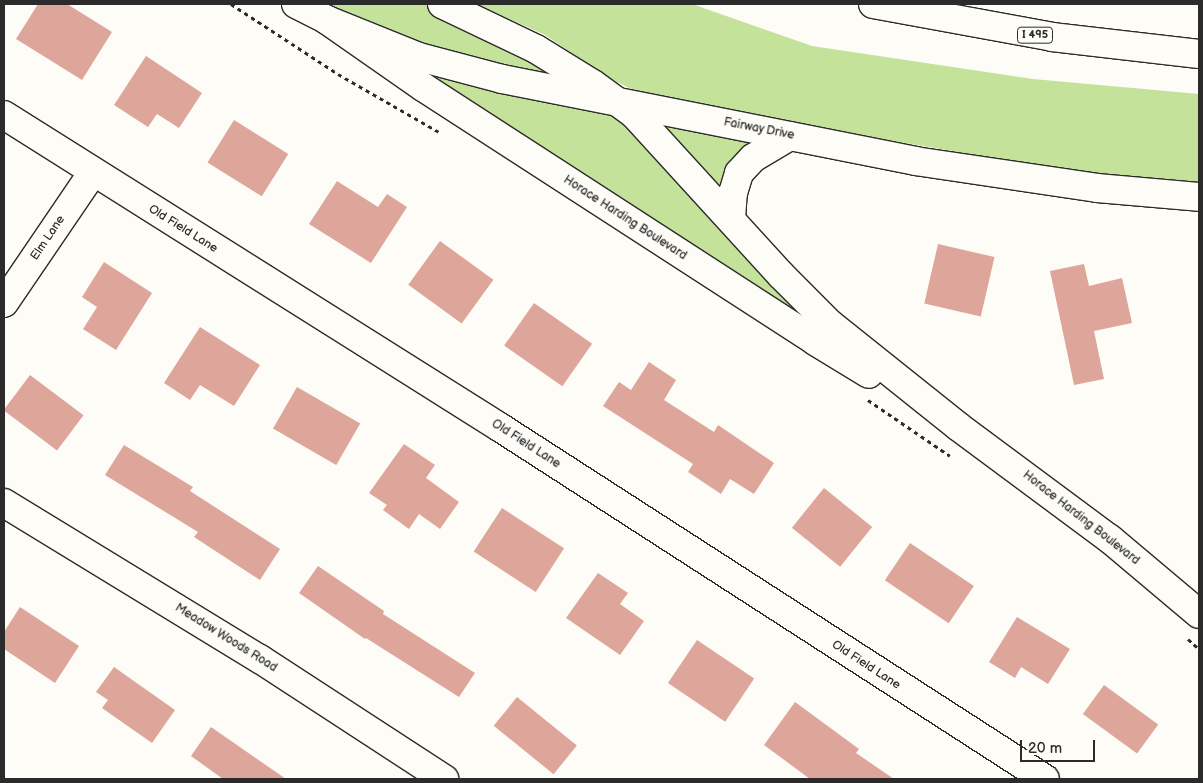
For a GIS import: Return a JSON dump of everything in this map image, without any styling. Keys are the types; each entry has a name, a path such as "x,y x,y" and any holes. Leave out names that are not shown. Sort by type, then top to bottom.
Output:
{"main road":[{"name":"Horace Harding Boulevard","path":"296,4 327,20 423,87 806,336 959,427"},
{"name":"Horace Harding Boulevard","path":"442,4 536,49 617,101 650,129 781,275 830,324 959,427 1091,524 1199,614"},
{"name":"I 495","path":"873,4 1052,37 1199,54"},
{"name":"Fairway Drive","path":"327,20 390,47 445,66 915,161 1097,188 1199,198"},
{"name":"Old Field Lane","path":"4,115 501,428 1045,779"},
{"path":"731,219 733,193 739,173 753,158 790,136"},
{"name":"Elm Lane","path":"4,303 93,172"},
{"name":"Meadow Woods Road","path":"4,503 260,659 444,779"}],"green space":[{"path":"296,4 442,4 593,84 790,136 762,152 731,219 959,427"},
{"path":"475,4 692,4 812,46 1033,79 1199,94 1199,182 1087,174 800,125 631,89 609,78 545,35"}],"building":[{"path":"38,4 67,4 112,32 82,80 16,39"},
{"path":"146,56 202,93 179,128 157,114 148,127 114,105"},
{"path":"234,120 288,154 262,196 208,162"},
{"path":"337,181 378,207 387,194 407,207 371,263 309,224"},
{"path":"440,241 493,280 462,323 408,285"},
{"path":"938,244 995,257 981,316 924,303"},
{"path":"104,262 152,293 116,350 83,329 97,307 82,297"},
{"path":"1084,264 1089,286 1122,278 1132,323 1094,331 1104,379 1074,385 1050,271"},
{"path":"534,303 592,344 562,386 504,346"},
{"path":"200,327 260,365 234,406 200,385 190,400 164,383"},
{"path":"649,362 676,380 664,400 714,432 718,425 774,463 754,494 730,479 721,494 688,472 693,464 603,406 619,382 631,390"},
{"path":"30,375 84,415 57,450 4,411"},
{"path":"297,387 360,424 336,465 273,429"},
{"path":"404,444 435,465 426,478 459,502 440,529 419,514 409,529 383,510 387,505 369,493"},
{"path":"124,445 193,487 190,491 280,549 260,580 194,537 198,532 105,475"},
{"path":"824,488 872,527 840,567 792,528"},
{"path":"502,508 564,548 536,592 474,552"},
{"path":"910,543 974,586 949,623 885,580"},
{"path":"318,566 384,611 383,614 475,673 459,697 365,639 299,593"},
{"path":"598,573 628,593 620,604 644,621 620,655 566,618"},
{"path":"20,607 79,646 55,683 4,649 4,632"},
{"path":"1017,617 1070,649 1048,684 1021,667 1015,678 989,662"},
{"path":"697,640 754,679 725,722 668,683"},
{"path":"114,667 175,710 152,743 102,708 108,700 96,692"},
{"path":"1104,685 1158,724 1137,754 1083,714"},
{"path":"517,697 577,745 554,774 494,726"},
{"path":"795,702 859,749 856,753 894,779 810,779 764,745"},
{"path":"211,727 286,779 223,779 191,756"}]}
